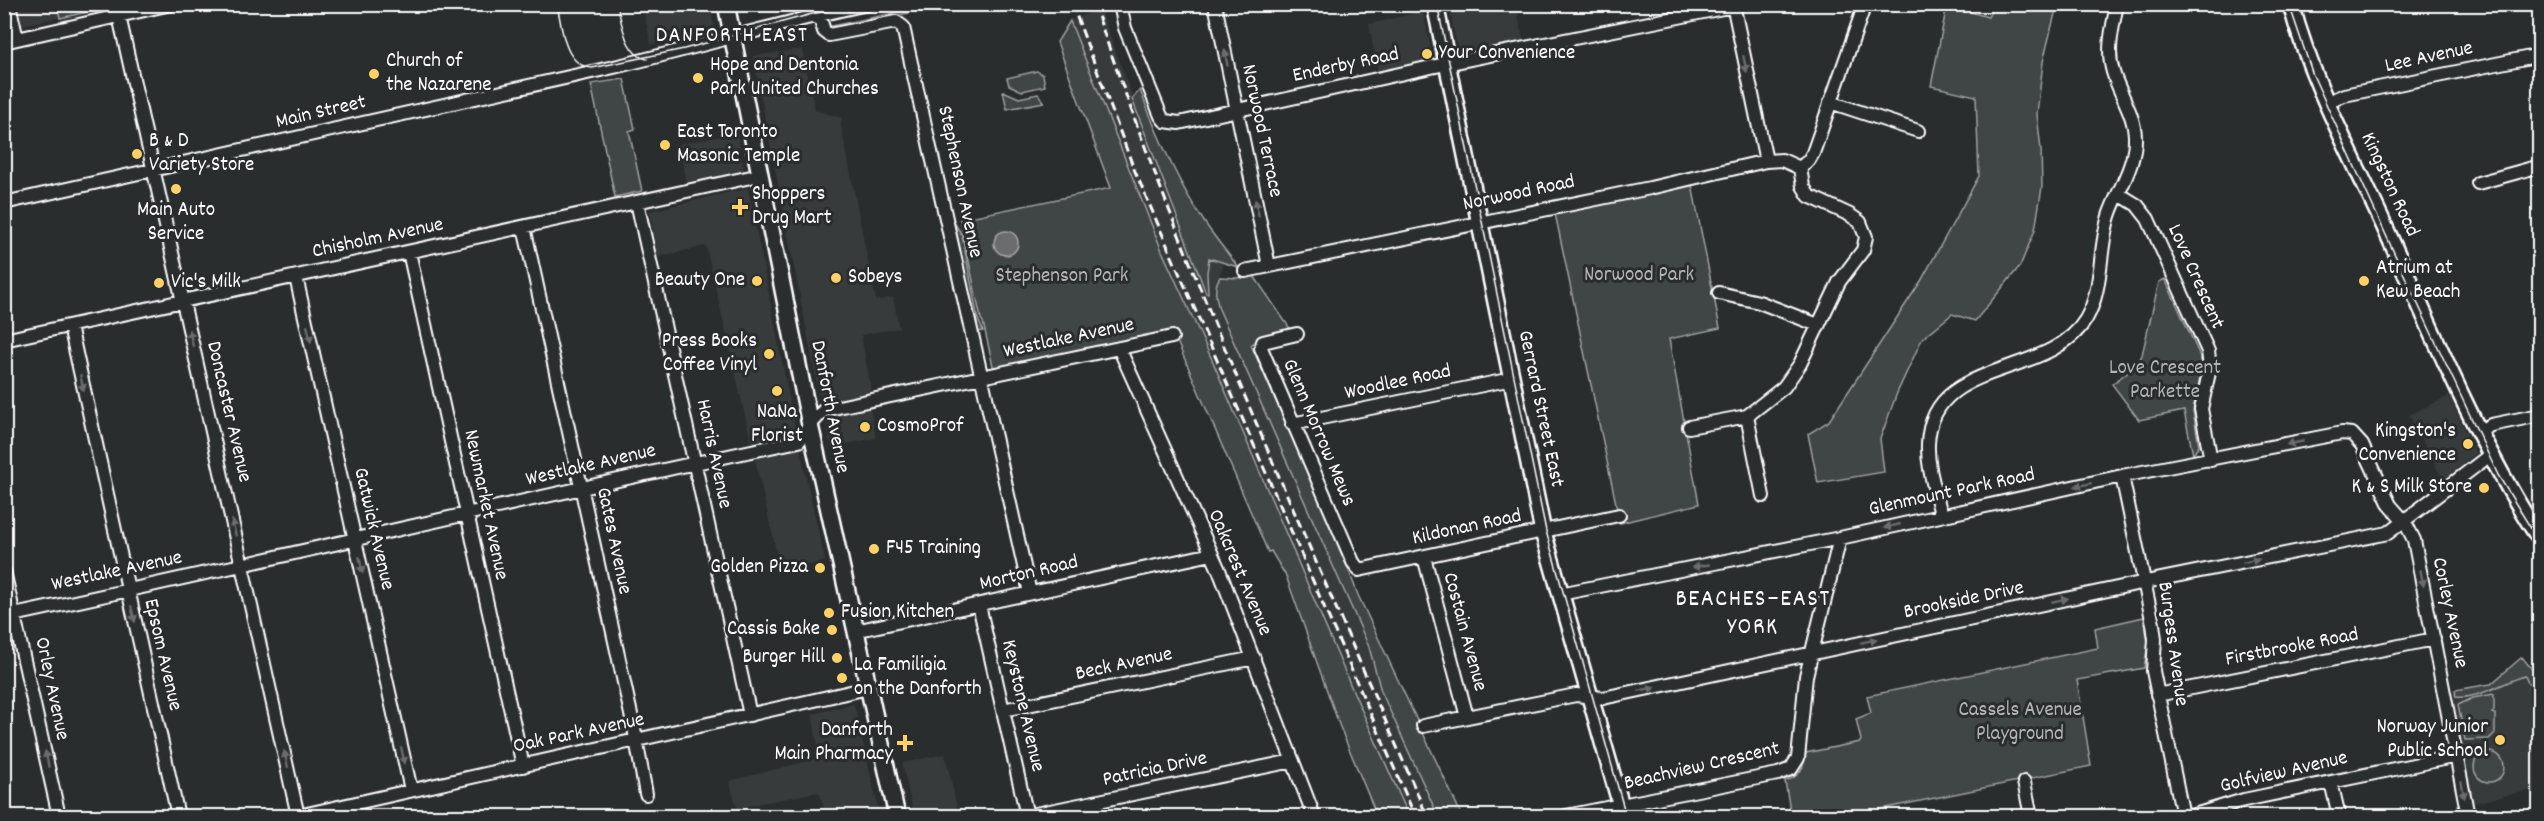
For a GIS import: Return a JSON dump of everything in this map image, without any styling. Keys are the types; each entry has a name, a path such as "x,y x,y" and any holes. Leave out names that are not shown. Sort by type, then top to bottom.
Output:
{"main road":[{"name":"Danforth Avenue","path":"726,4 810,425 897,816"},
{"name":"Gerrard Street East","path":"1435,4 1544,532 1622,811"},
{"name":"Kingston Road","path":"2291,4 2302,41 2328,102 2490,455 2514,500 2540,539"}],"street":[{"path":"9,4 11,40 171,4"},
{"name":"Main Street","path":"4,203 587,74 868,4"},
{"name":"Enderby Road","path":"1120,4 1125,28 1161,116 1165,121 1179,123 1447,64 1733,5"},
{"name":"Norwood Terrace","path":"1215,4 1269,266"},
{"path":"1689,427 1747,416 1773,397 1793,377 1839,282 1863,250 1865,233 1862,224 1855,217 1809,196 1803,186 1800,168 1813,153 1865,4"},
{"path":"1941,515 1928,449 1932,423 1940,406 1957,389 1973,380 2061,346 2082,325 2095,295 2106,229 2132,163 2135,136 2132,119 2111,62 2110,42 2117,4"},
{"path":"1733,5 1766,161"},
{"name":"Stephenson Avenue","path":"819,15 824,31 829,35 896,22 903,25 1030,593"},
{"name":"Doncaster Avenue","path":"120,16 298,816"},
{"name":"Lee Avenue","path":"2328,102 2344,95 2540,55"},
{"path":"1830,102 1918,131"},
{"name":"Norwood Road","path":"1245,271 1678,182 1766,161 1782,160 1800,168"},
{"path":"2478,183 2540,166"},
{"name":"Chisholm Avenue","path":"4,340 760,175"},
{"name":"Love Crescent","path":"2119,194 2137,205 2148,219 2208,351 2210,368 2201,409 2211,460"},
{"name":"Harris Avenue","path":"637,202 750,715"},
{"name":"Gates Avenue","path":"524,227 646,794"},
{"name":"Newmarket Avenue","path":"409,252 523,766"},
{"name":"Gatwick Avenue","path":"296,277 411,790"},
{"path":"1719,293 1759,302 1818,325"},
{"name":"Epsom Avenue","path":"70,326 178,816"},
{"name":"Glenn Morrow Mews","path":"1297,334 1263,342 1261,348 1292,424 1353,562 1359,570"},
{"name":"Westlake Avenue","path":"10,616 799,441 824,410 1172,337"},
{"name":"Oakcrest Avenue","path":"1119,348 1212,554 1314,816"},
{"name":"Woodlee Road","path":"1292,424 1512,379"},
{"path":"2479,431 2491,425 2540,415"},
{"path":"1747,416 1762,496"},
{"name":"Glenmount Park Road","path":"1560,594 1840,538 2122,476 2342,433 2352,434"},
{"name":"Corley Avenue","path":"2352,434 2362,445 2390,506 2405,522 2414,540 2468,816"},
{"name":"Brookside Drive","path":"1423,726 1576,695 1602,698 2388,534 2490,455"},
{"name":"Burgess Avenue","path":"2122,476 2155,639 2152,661 2157,695 2183,816"},
{"name":"Kildonan Road","path":"1359,570 1619,515"},
{"name":"Beachview Crescent","path":"1566,816 1622,811 1791,769 1798,759 1806,676 1840,538"},
{"name":"Morton Road","path":"855,631 1212,554"},
{"name":"Costain Avenue","path":"1424,556 1467,717"},
{"name":"Orley Avenue","path":"4,571 10,616 59,816"},
{"name":"Keystone Avenue","path":"979,605 1027,816"},
{"name":"Firstbrooke Road","path":"2157,695 2434,639"},
{"name":"Beck Avenue","path":"1003,710 1254,658"},
{"name":"Oak Park Avenue","path":"298,816 636,742 868,688"},
{"name":"Golfview Avenue","path":"2191,816 2244,800 2457,756"},
{"name":"Patricia Drive","path":"1027,816 1293,761"},
{"path":"2024,782 2031,816"},
{"path":"2331,782 2339,816"}],"shaded area":[{"path":"18,4 120,5 22,25"},
{"path":"642,5 710,5 715,31 651,44"},
{"path":"1488,5 1516,5 1524,44 1459,57 1450,12"},
{"path":"1100,8 1182,232 1209,258 1224,264 1217,282 1219,309 1369,647 1381,691 1438,816 1409,816 1350,684 1213,362 1162,251 1070,21"},
{"path":"1423,11 1432,53 1431,59 1427,62 1378,73 1369,24"},
{"path":"802,49 815,110 842,118 841,126 876,301 893,297 899,328 861,335 872,393 830,401 822,400 819,394 753,56"},
{"path":"737,133 744,170 686,182 679,144"},
{"path":"748,188 795,428 825,561 781,572 706,246 657,257 650,211"},
{"path":"1006,231 1015,234 1018,243 1015,252 1006,255 997,252 994,243 997,234"},
{"path":"2449,396 2476,454 2443,480 2409,415"},
{"path":"870,409 876,438 831,447 825,418"},
{"name":"Norway Junior Public School","path":"2522,657 2539,678 2539,816 2537,816 2532,790 2472,803 2452,690 2491,684"},
{"path":"854,704 880,816 826,816 820,794 817,792 737,808 729,781 820,758 812,714"},
{"path":"945,754 959,816 914,816 902,763"}],"green space":[{"path":"59,5 73,5 75,8 76,5 79,7 80,5 106,5 106,8 60,18 58,7"},
{"path":"1947,5 1988,17 1994,5 2057,5 2043,62 2037,114 2042,187 2035,230 2020,266 1975,321 1952,314 1922,339 1897,393 1880,439 1884,472 1818,483 1808,434 1829,421 1921,281 1979,176 1976,96 1931,86"},
{"path":"908,10 909,13 837,28 832,26"},
{"name":"Stephenson Park","path":"1070,21 1162,251 1213,362 1350,684 1409,816 1377,816 1340,727 1286,576 1271,551 1268,552 1173,332 999,369 993,366 960,219 1111,188 1057,42"},
{"path":"1037,71 1043,75 1045,86 1022,91 1009,85 1007,78"},
{"path":"624,79 635,129 629,131 642,191 615,197 591,84"},
{"path":"1140,90 1185,191 1209,229 1238,267 1209,258 1208,293 1206,293 1132,99"},
{"path":"1003,91 1019,98 1038,94 1044,102 1007,109"},
{"name":"Norwood Park","path":"1692,185 1720,328 1669,339 1699,504 1620,523 1555,213"},
{"path":"954,222 962,235 978,319 983,331 978,332"},
{"path":"1254,276 1291,330 1259,339 1251,345 1335,534 1358,595 1462,816 1438,816 1381,691 1369,647 1219,309 1216,289 1220,277"},
{"name":"Love Crescent Parkette","path":"2165,279 2199,354 2202,367 2193,411 2199,445 2193,455 2184,411 2139,420 2112,384 2137,365 2142,355 2159,282"},
{"name":"Cassels Avenue Playground","path":"2144,617 2148,643 2144,668 2077,680 2091,766 1847,816 1791,816 1785,781 1800,771 1806,753 1860,742 1856,719 1871,713 1867,696 2098,648 2095,628"},
{"path":"2522,657 2539,678 2539,683 2528,683 2525,676 2473,696 2456,697 2455,690 2491,684"},
{"path":"2494,694 2492,713 2495,714 2495,733 2489,739 2465,740 2458,705 2473,698"},
{"path":"2489,752 2500,756 2504,767 2500,778 2489,782 2478,778 2474,767 2478,756"}],"tram line":[{"path":"557,4 565,44 575,60 592,68 684,49 856,4"},
{"path":"617,4 629,45 640,56 647,59"},
{"path":"848,11 877,4"},
{"path":"1437,4 1546,531 1626,816"},
{"path":"2289,4 2313,75 2401,268 2498,475 2540,543"}],"railway":[{"path":"1072,4 1134,169 1415,816"},
{"path":"1094,4 1169,210 1210,312 1295,515 1427,816"}],"place":[{"name":"Your Convenience","path":"1427,54"},
{"name":"Church of the Nazarene","path":"374,74"},
{"name":"Hope and Dentonia Park United Churches","path":"698,78"},
{"name":"East Toronto Masonic Temple","path":"665,145"},
{"name":"B & D Variety Store","path":"137,154"},
{"name":"Main Auto Service","path":"176,189"},
{"name":"Shoppers Drug Mart","path":"740,207"},
{"name":"Sobeys","path":"836,278"},
{"name":"Beauty One","path":"757,281"},
{"name":"Atrium at Kew Beach","path":"2364,281"},
{"name":"Vic's Milk","path":"159,283"},
{"name":"Press Books Coffee Vinyl","path":"769,354"},
{"name":"NaNa Florist","path":"777,391"},
{"name":"CosmoProf","path":"865,427"},
{"name":"Kingston's Convenience","path":"2468,444"},
{"name":"K & S Milk Store","path":"2484,488"},
{"name":"F45 Training","path":"874,549"},
{"name":"Golden Pizza","path":"820,568"},
{"name":"Fusion Kitchen","path":"829,613"},
{"name":"Cassis Bake","path":"832,630"},
{"name":"Burger Hill","path":"837,658"},
{"name":"La Familigia on the Danforth","path":"842,678"},
{"name":"Norway Junior Public School","path":"2500,740"},
{"name":"Danforth Main Pharmacy","path":"905,743"}],"district":[{"name":"DANFORTH EAST","path":"732,36"},
{"name":"BEACHES–EAST YORK","path":"1753,614"}]}
